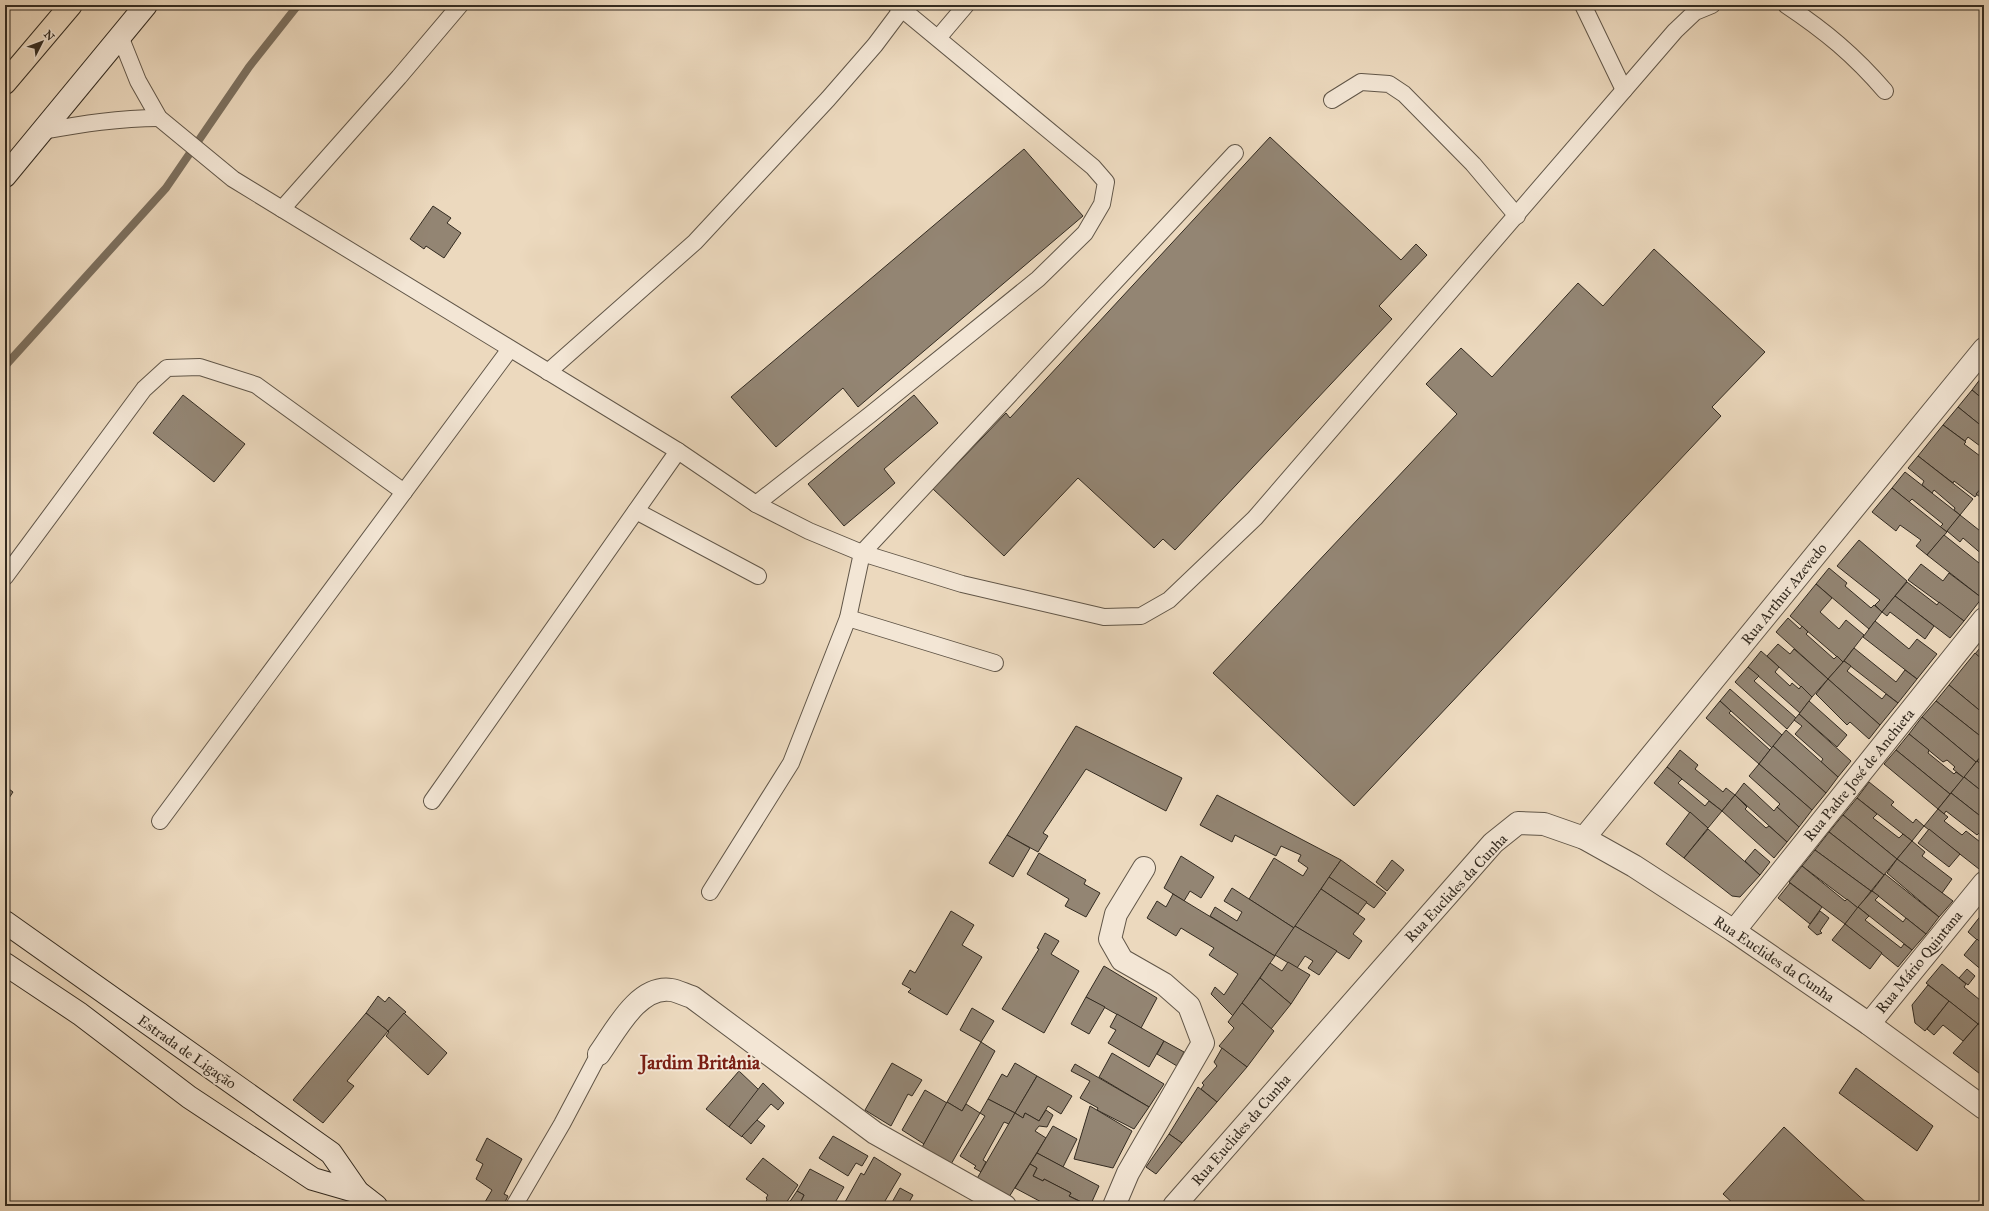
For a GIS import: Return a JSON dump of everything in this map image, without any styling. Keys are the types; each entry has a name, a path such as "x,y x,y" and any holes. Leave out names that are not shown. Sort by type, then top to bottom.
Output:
{"highway":[{"path":"5,83 71,5"}],"street":[{"path":"5,176 95,69 146,5"},
{"name":"Rua Arthur Azevedo","path":"1584,838 1984,350"},
{"name":"Rua Padre José de Anchieta","path":"1734,931 1984,619"},
{"name":"Rua Euclides da Cunha","path":"1174,1206 1492,843 1518,823 1544,824 1584,838 1634,866 1734,931 1869,1024 1984,1108"},
{"path":"1114,1206 1128,1173 1154,1132 1203,1043 1188,1006 1164,984 1122,960 1110,939 1116,914 1144,868"},
{"name":"Rua Mário Quintana","path":"1869,1024 1984,882"},
{"name":"Estrada de Ligação","path":"5,922 331,1153 358,1192 376,1206"},
{"name":"Estrada de Ligação","path":"5,964 80,1014 189,1097 313,1179 358,1192"},
{"path":"599,1054 632,1008 647,994 671,990 692,997 875,1133 1005,1206"}],"lane":[{"path":"282,209 399,77 460,5"},
{"path":"938,38 966,5"},
{"path":"1583,5 1624,90"},
{"path":"120,36 138,81 164,122 233,179 678,451 756,504 809,531 862,553 962,584 1104,617 1141,616 1170,600 1255,518 1675,31 1695,12 1712,5"},
{"path":"1786,5 1819,27 1862,64 1885,90"},
{"path":"548,372 695,242 828,99 874,45 899,7 1093,167 1106,182 1102,204 1085,233 1038,279 871,414 756,504"},
{"path":"1332,100 1361,82 1389,84 1404,94 1473,164 1517,216"},
{"path":"43,131 94,121 129,118 164,122"},
{"path":"710,892 791,762 848,618 862,553 1235,153"},
{"path":"160,821 510,349"},
{"path":"5,577 144,389 167,368 200,367 256,385 404,492"},
{"path":"432,801 678,451"},
{"path":"636,511 758,576"},
{"path":"848,618 995,663"},
{"path":"514,1206 562,1124 599,1054"}],"building":[{"path":"1270,137 1401,260 1416,244 1427,255 1379,306 1392,319 1175,550 1163,539 1154,548 1078,478 1004,556 933,489 1006,413 1010,418"},
{"path":"1024,149 1083,216 858,407 843,388 776,447 731,397"},
{"path":"433,206 451,218 447,223 461,233 444,258 426,246 424,249 410,239"},
{"path":"1654,249 1765,352 1712,407 1721,416 1354,806 1213,673 1457,414 1426,384 1461,348 1492,377 1578,283 1603,306"},
{"path":"1984,374 1984,400 1972,390"},
{"path":"1972,390 1984,400 1984,428 1958,407"},
{"path":"183,395 245,444 214,482 153,433"},
{"path":"914,395 938,423 884,469 895,483 844,526 808,484"},
{"path":"1958,407 1984,428 1984,449 1968,437 1965,441 1943,425"},
{"path":"1943,425 1966,442 1964,444 1984,459 1984,485 1975,497 1954,481 1953,483 1918,456"},
{"path":"1918,456 1973,499 1960,515 1954,510 1955,508 1934,490 1932,493 1922,485 1924,481 1908,468"},
{"path":"1905,472 1960,515 1947,532 1940,527 1943,524 1912,499 1909,502 1892,488"},
{"path":"1984,485 1984,500 1976,494"},
{"path":"1892,488 1947,532 1927,555 1916,546 1921,540 1900,525 1896,531 1872,512"},
{"path":"1960,515 1984,534 1984,556 1963,538 1960,542 1947,531"},
{"path":"1944,535 1984,567 1984,596 1982,598 1927,555"},
{"path":"1859,540 1907,581 1882,612 1875,605 1880,600 1837,566"},
{"path":"1921,564 1943,581 1949,573 1982,598 1964,621 1908,580"},
{"path":"1829,568 1847,583 1845,586 1871,608 1874,605 1882,612 1869,629 1816,584"},
{"path":"1907,582 1937,605 1939,602 1964,621 1950,638 1895,596"},
{"path":"1816,584 1832,598 1820,612 1839,629 1846,620 1864,635 1843,662 1790,616"},
{"path":"1895,596 1934,626 1925,639 1890,612 1887,616 1882,612"},
{"path":"1788,618 1800,629 1802,626 1808,632 1806,634 1834,659 1837,656 1843,662 1828,679 1776,632"},
{"path":"1875,621 1909,649 1917,639 1937,654 1917,679 1863,637"},
{"path":"1984,643 1984,661 1975,654"},
{"path":"1778,644 1790,654 1794,649 1828,679 1812,697 1767,656"},
{"path":"1854,648 1896,682 1905,670 1917,679 1898,703 1844,661"},
{"path":"1761,651 1779,667 1775,672 1790,686 1792,683 1799,689 1801,686 1812,697 1800,713 1748,667"},
{"path":"1975,653 1984,661 1984,714 1949,685"},
{"path":"1844,661 1851,666 1847,671 1882,699 1886,694 1898,703 1880,725 1828,679"},
{"path":"1748,667 1759,676 1754,681 1796,718 1787,729 1735,682"},
{"path":"1828,679 1880,725 1869,739 1850,722 1847,725 1816,694"},
{"path":"1949,685 1984,714 1984,739 1936,701"},
{"path":"1730,689 1782,735 1772,748 1720,701"},
{"path":"1720,701 1731,711 1729,713 1770,750 1759,764 1706,718"},
{"path":"1809,701 1847,735 1837,747 1799,714"},
{"path":"1936,701 1984,739 1984,753 1976,762 1922,717"},
{"path":"1799,714 1851,761 1838,777 1821,762 1823,759 1795,734 1802,726 1794,720"},
{"path":"1922,717 1976,762 1964,778 1953,769 1955,767 1947,760 1943,762 1909,734"},
{"path":"1076,726 1182,778 1166,811 1086,769 1043,833 1048,836 1038,852 1007,835"},
{"path":"1786,730 1838,777 1826,793 1773,746"},
{"path":"1909,734 1929,750 1928,753 1954,774 1956,772 1964,778 1950,794 1896,750"},
{"path":"1773,746 1826,793 1812,810 1759,764"},
{"path":"1680,750 1698,765 1695,769 1723,792 1726,788 1735,795 1722,811 1667,767"},
{"path":"1896,750 1950,794 1938,809 1884,764"},
{"path":"1984,753 1984,767 1977,761"},
{"path":"1977,761 1984,767 1984,793 1964,777"},
{"path":"1759,764 1812,810 1799,827 1777,807 1780,804 1749,776"},
{"path":"1667,767 1682,779 1678,783 1705,806 1709,801 1722,811 1708,828 1654,783"},
{"path":"1964,777 1984,793 1984,819 1951,793"},
{"path":"1869,782 1894,802 1891,805 1913,823 1916,819 1924,826 1912,841 1857,798"},
{"path":"1744,783 1774,811 1777,807 1799,827 1787,842 1735,795"},
{"path":"5,786 13,792 5,804"},
{"path":"1951,793 1984,819 1984,832 1981,835 1979,833 1977,835 1946,811 1944,814 1938,809"},
{"path":"1217,795 1341,860 1294,928 1249,899 1274,858 1303,876 1308,868 1298,861 1301,855 1281,846 1276,856 1235,835 1232,842 1200,825"},
{"path":"1735,795 1747,807 1745,809 1766,828 1769,826 1787,842 1774,858 1722,811"},
{"path":"1857,798 1877,814 1873,818 1899,838 1903,834 1912,841 1897,859 1843,815"},
{"path":"1938,809 1948,817 1944,821 1962,835 1966,831 1984,845 1984,863 1979,869 1924,826"},
{"path":"1690,812 1708,828 1684,858 1666,844"},
{"path":"1843,815 1897,859 1884,875 1829,832"},
{"path":"1708,829 1760,875 1740,897 1732,896 1684,858"},
{"path":"1929,829 1960,854 1949,867 1918,843"},
{"path":"1829,832 1884,875 1871,891 1815,850"},
{"path":"1007,835 1030,848 1013,877 989,863"},
{"path":"1912,841 1925,852 1922,856 1952,879 1942,893 1897,859"},
{"path":"1755,849 1770,862 1760,875 1745,861"},
{"path":"1815,850 1871,891 1858,908 1802,866"},
{"path":"1039,853 1086,880 1084,884 1100,893 1086,917 1065,906 1069,899 1027,874"},
{"path":"1181,856 1214,877 1201,898 1190,891 1184,901 1164,888"},
{"path":"1897,859 1953,901 1939,917 1887,873"},
{"path":"1341,860 1386,893 1374,908 1329,877"},
{"path":"1392,860 1404,870 1387,891 1376,882"},
{"path":"1802,866 1845,901 1847,899 1858,908 1845,924 1789,882"},
{"path":"1885,874 1939,917 1926,934 1872,891"},
{"path":"1329,877 1367,902 1358,914 1321,889"},
{"path":"1790,883 1822,907 1810,924 1778,898"},
{"path":"1232,888 1294,928 1275,956 1210,916 1215,907 1237,921 1242,912 1224,901"},
{"path":"1321,889 1365,919 1353,934 1362,941 1349,959 1295,926"},
{"path":"1872,891 1879,896 1875,900 1903,922 1906,918 1926,934 1912,950 1858,907"},
{"path":"1173,894 1275,956 1233,1016 1211,994 1215,987 1224,995 1238,974 1209,955 1214,948 1181,928 1176,936 1147,918 1157,901 1166,907"},
{"path":"1858,907 1869,916 1865,920 1901,948 1904,944 1912,950 1898,967 1845,924"},
{"path":"951,911 974,925 962,945 982,957 947,1015 908,992 911,989 902,984 910,970 915,973"},
{"path":"1820,911 1829,918 1820,931 1822,933 1817,935 1808,927"},
{"path":"1982,914 1984,915 1984,946 1968,932"},
{"path":"1845,924 1882,953 1870,969 1832,940"},
{"path":"1295,926 1337,951 1319,975 1308,968 1313,961 1305,956 1297,968 1275,955"},
{"path":"1045,933 1059,941 1051,954 1079,971 1044,1033 1002,1009 1039,949 1037,948"},
{"path":"1977,939 1984,946 1984,972 1964,955"},
{"path":"1288,962 1310,975 1291,1004 1260,978 1270,963 1282,971"},
{"path":"1942,964 1966,984 1964,987 1980,1000 1982,997 1984,998 1984,1017 1978,1024 1926,983"},
{"path":"1104,966 1157,998 1141,1028 1086,997"},
{"path":"1967,969 1975,976 1968,985 1959,978"},
{"path":"1260,978 1291,1004 1271,1029 1242,1003"},
{"path":"1928,985 1949,1001 1925,1031 1915,1023 1912,1005"},
{"path":"378,996 385,1002 389,997 406,1012 388,1031 366,1013"},
{"path":"1086,997 1105,1007 1089,1034 1071,1024"},
{"path":"1949,1001 1978,1024 1963,1041 1943,1025 1934,1035 1927,1029"},
{"path":"1242,1003 1274,1031 1247,1067 1219,1046 1234,1028 1228,1022"},
{"path":"972,1008 994,1021 981,1042 960,1030"},
{"path":"366,1013 388,1031 347,1081 354,1086 323,1123 293,1100"},
{"path":"404,1013 447,1053 428,1075 386,1036 389,1032 388,1031"},
{"path":"1117,1014 1164,1041 1149,1067 1108,1043 1116,1030 1110,1027"},
{"path":"1984,1017 1984,1029 1978,1024"},
{"path":"1978,1024 1984,1029 1984,1077 1953,1053"},
{"path":"1164,1041 1184,1052 1177,1066 1157,1054"},
{"path":"981,1042 995,1051 962,1111 947,1102"},
{"path":"1222,1048 1247,1067 1217,1102 1201,1089 1204,1085 1202,1083 1217,1066 1214,1062"},
{"path":"1112,1053 1164,1084 1149,1107 1099,1077"},
{"path":"892,1063 922,1080 912,1096 908,1094 891,1126 865,1110"},
{"path":"1015,1063 1037,1076 1015,1113 988,1099 1002,1074 1007,1077"},
{"path":"1075,1064 1149,1107 1134,1129 1097,1110 1098,1108 1080,1098 1090,1081 1071,1071"},
{"path":"1856,1068 1933,1126 1917,1151 1839,1093"},
{"path":"739,1071 759,1090 729,1127 706,1109"},
{"path":"1037,1076 1072,1096 1061,1114 1048,1106 1039,1121 1025,1113 1023,1118 1015,1113"},
{"path":"763,1083 784,1103 778,1110 771,1104 742,1137 729,1127"},
{"path":"1198,1087 1217,1102 1182,1143 1169,1134"},
{"path":"925,1090 947,1103 924,1144 902,1130"},
{"path":"988,1099 1015,1113 1009,1124 1004,1122 983,1160 986,1162 981,1172 974,1168 976,1166 960,1156 985,1116 980,1113"},
{"path":"947,1102 962,1111 966,1104 980,1113 950,1166 921,1149"},
{"path":"1090,1106 1132,1131 1113,1168 1074,1159"},
{"path":"1046,1110 1053,1115 1047,1127 1039,1126 1035,1131 1046,1138 1009,1197 975,1182 1015,1113 1023,1118 1025,1113 1039,1121"},
{"path":"757,1120 765,1126 751,1144 742,1136"},
{"path":"1053,1126 1077,1139 1063,1167 1037,1153"},
{"path":"1784,1127 1870,1206 1736,1206 1723,1194"},
{"path":"1169,1134 1182,1143 1156,1174 1146,1167"},
{"path":"833,1136 868,1156 862,1166 856,1163 848,1176 819,1158"},
{"path":"487,1138 522,1159 504,1194 508,1196 503,1206 491,1206 485,1202 492,1190 476,1179 483,1164 476,1160"},
{"path":"1037,1153 1099,1186 1090,1206 1069,1196 1071,1193 1044,1179 1043,1181 1033,1176 1037,1168 1030,1164"},
{"path":"874,1157 901,1174 882,1206 853,1206 845,1202 861,1173 864,1175"},
{"path":"763,1158 798,1185 784,1206 767,1206 766,1198 768,1195 746,1179"},
{"path":"1030,1164 1037,1168 1033,1176 1043,1181 1044,1179 1071,1193 1069,1196 1087,1205 1044,1206 1045,1204 1015,1188"},
{"path":"810,1169 844,1187 833,1206 805,1206 800,1203 804,1195 797,1191"},
{"path":"900,1188 913,1195 907,1206 890,1206"},
{"path":"797,1191 804,1195 800,1203 805,1206 787,1206"},
{"path":"846,1202 853,1206 844,1206"}],"waterway":[{"path":"5,366 166,188 249,67 298,5"}],"district":[{"name":"Jardim Britânia","path":"700,1062"}]}
